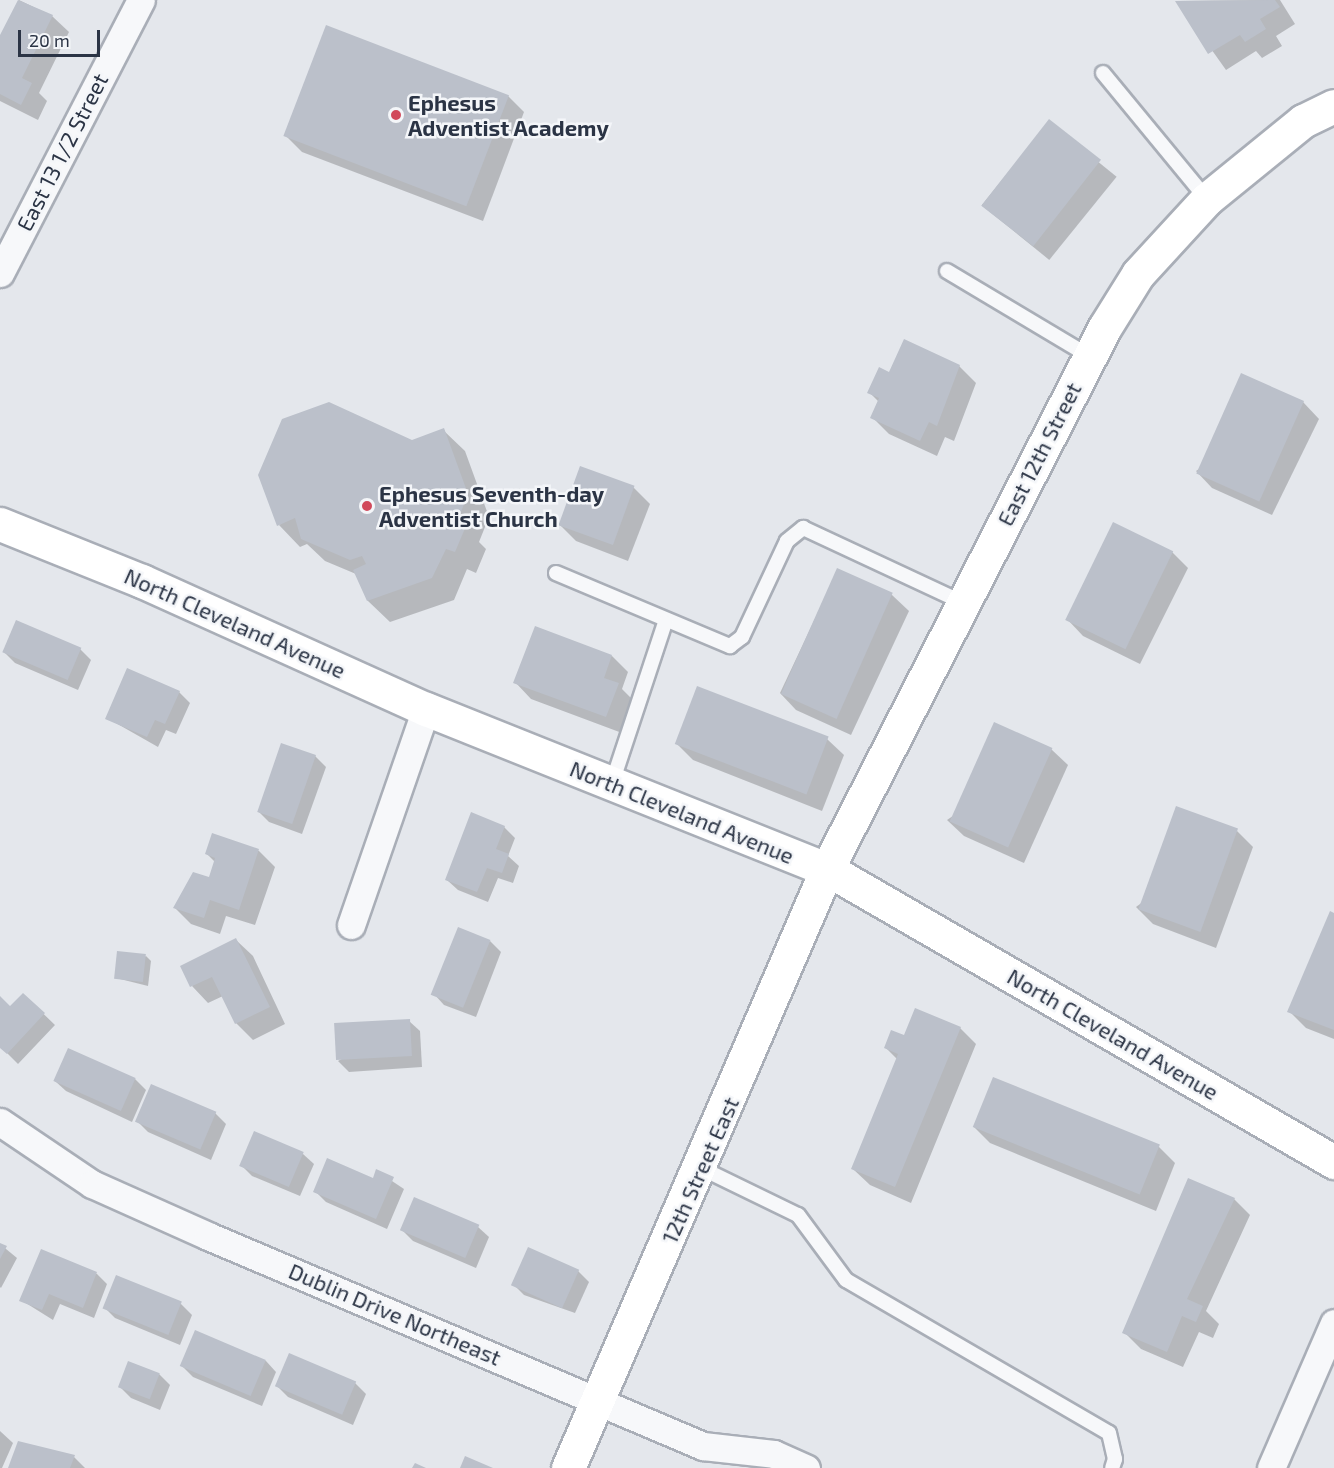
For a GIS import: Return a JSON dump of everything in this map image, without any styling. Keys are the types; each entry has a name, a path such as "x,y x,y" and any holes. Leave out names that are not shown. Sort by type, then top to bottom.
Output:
{"street":[{"name":"East 13 1/2 Street","path":"0,273 141,0"},
{"name":"East 12th Street","path":"827,869 1089,356 1138,274 1207,199 1303,121 1334,106"},
{"name":"North Cleveland Avenue","path":"0,524 142,581 426,709 827,869 1334,1162"},
{"path":"351,924 426,709"},
{"name":"12th Street East","path":"568,1468 701,1168 827,869"},
{"name":"Dublin Drive Northeast","path":"0,1122 92,1184 598,1399 703,1446 774,1454 806,1468"},
{"path":"1271,1468 1334,1323"}],"lane":[{"path":"1103,73 1207,199"},
{"path":"947,271 1089,356"},
{"path":"556,573 665,623 730,646 742,637 787,541 803,528 964,603"},
{"path":"612,783 665,623"},
{"path":"701,1168 798,1215 846,1280 1109,1433 1115,1459 1112,1468"}],"building":[{"path":"18,0 53,15 22,78 32,83 21,105 0,94 0,35"},
{"path":"1275,0 1280,7 1260,19 1266,29 1245,42 1240,35 1208,54 1175,1"},
{"name":"Ephesus Adventist Academy","path":"326,25 509,95 466,206 283,136"},
{"path":"1049,119 1101,160 1033,246 981,206"},
{"path":"904,339 960,365 937,426 929,422 920,441 870,418 879,398 867,393 879,367 889,372"},
{"path":"1241,373 1304,401 1259,502 1196,473"},
{"name":"Ephesus Seventh-day Adventist Church","path":"329,402 412,440 444,428 468,494 457,522 466,526 455,552 446,549 432,578 367,601 353,570 366,564 362,556 350,560 301,539 295,518 277,526 258,475 282,419"},
{"path":"580,466 635,486 613,545 558,525"},
{"path":"1113,522 1173,551 1125,649 1065,620"},
{"path":"837,568 893,593 837,719 781,694"},
{"path":"16,620 81,648 68,680 2,652"},
{"path":"535,626 612,655 604,678 619,683 606,717 513,683"},
{"path":"127,668 180,691 165,724 155,720 147,737 105,719"},
{"path":"697,686 829,737 806,794 675,744"},
{"path":"994,722 1052,748 1008,848 950,822"},
{"path":"281,743 316,755 292,824 257,812"},
{"path":"1176,806 1238,829 1200,932 1138,909"},
{"path":"471,812 505,826 496,849 509,854 502,873 487,868 477,892 445,880"},
{"path":"212,833 259,849 239,910 210,900 204,918 173,908 193,872 209,877 215,858 205,854"},
{"path":"1330,911 1334,913 1334,1030 1287,1012"},
{"path":"458,927 490,940 463,1008 431,995"},
{"path":"236,938 270,1007 235,1024 212,977 190,987 180,966"},
{"path":"117,951 146,954 143,982 114,979"},
{"path":"23,993 45,1013 7,1054 0,1048 0,996 10,1006"},
{"path":"915,1008 961,1027 895,1187 851,1169 898,1054 884,1048 891,1030 904,1035"},
{"path":"410,1019 412,1056 336,1060 334,1023"},
{"path":"68,1048 136,1078 121,1111 53,1081"},
{"path":"993,1077 1160,1144 1140,1194 973,1127"},
{"path":"151,1084 216,1112 200,1149 135,1122"},
{"path":"254,1131 304,1152 289,1187 239,1166"},
{"path":"327,1158 373,1178 376,1169 394,1177 376,1219 313,1192"},
{"path":"1188,1178 1235,1198 1187,1299 1203,1306 1196,1322 1182,1316 1167,1352 1122,1333"},
{"path":"414,1197 479,1225 465,1258 400,1230"},
{"path":"0,1243 7,1246 0,1259"},
{"path":"528,1247 579,1270 562,1308 511,1285"},
{"path":"41,1249 97,1272 83,1308 49,1294 42,1310 19,1301"},
{"path":"116,1275 182,1302 168,1335 103,1308"},
{"path":"195,1330 266,1360 251,1396 180,1366"},
{"path":"289,1353 356,1382 342,1415 275,1386"},
{"path":"128,1361 160,1373 150,1399 118,1387"},
{"path":"18,1441 75,1455 70,1468 8,1468"},
{"path":"465,1456 493,1468 460,1468"},
{"path":"415,1463 426,1468 412,1468"}],"place":[{"name":"Ephesus Adventist Academy","path":"396,115"},
{"name":"Ephesus Seventh-day Adventist Church","path":"367,506"}]}
